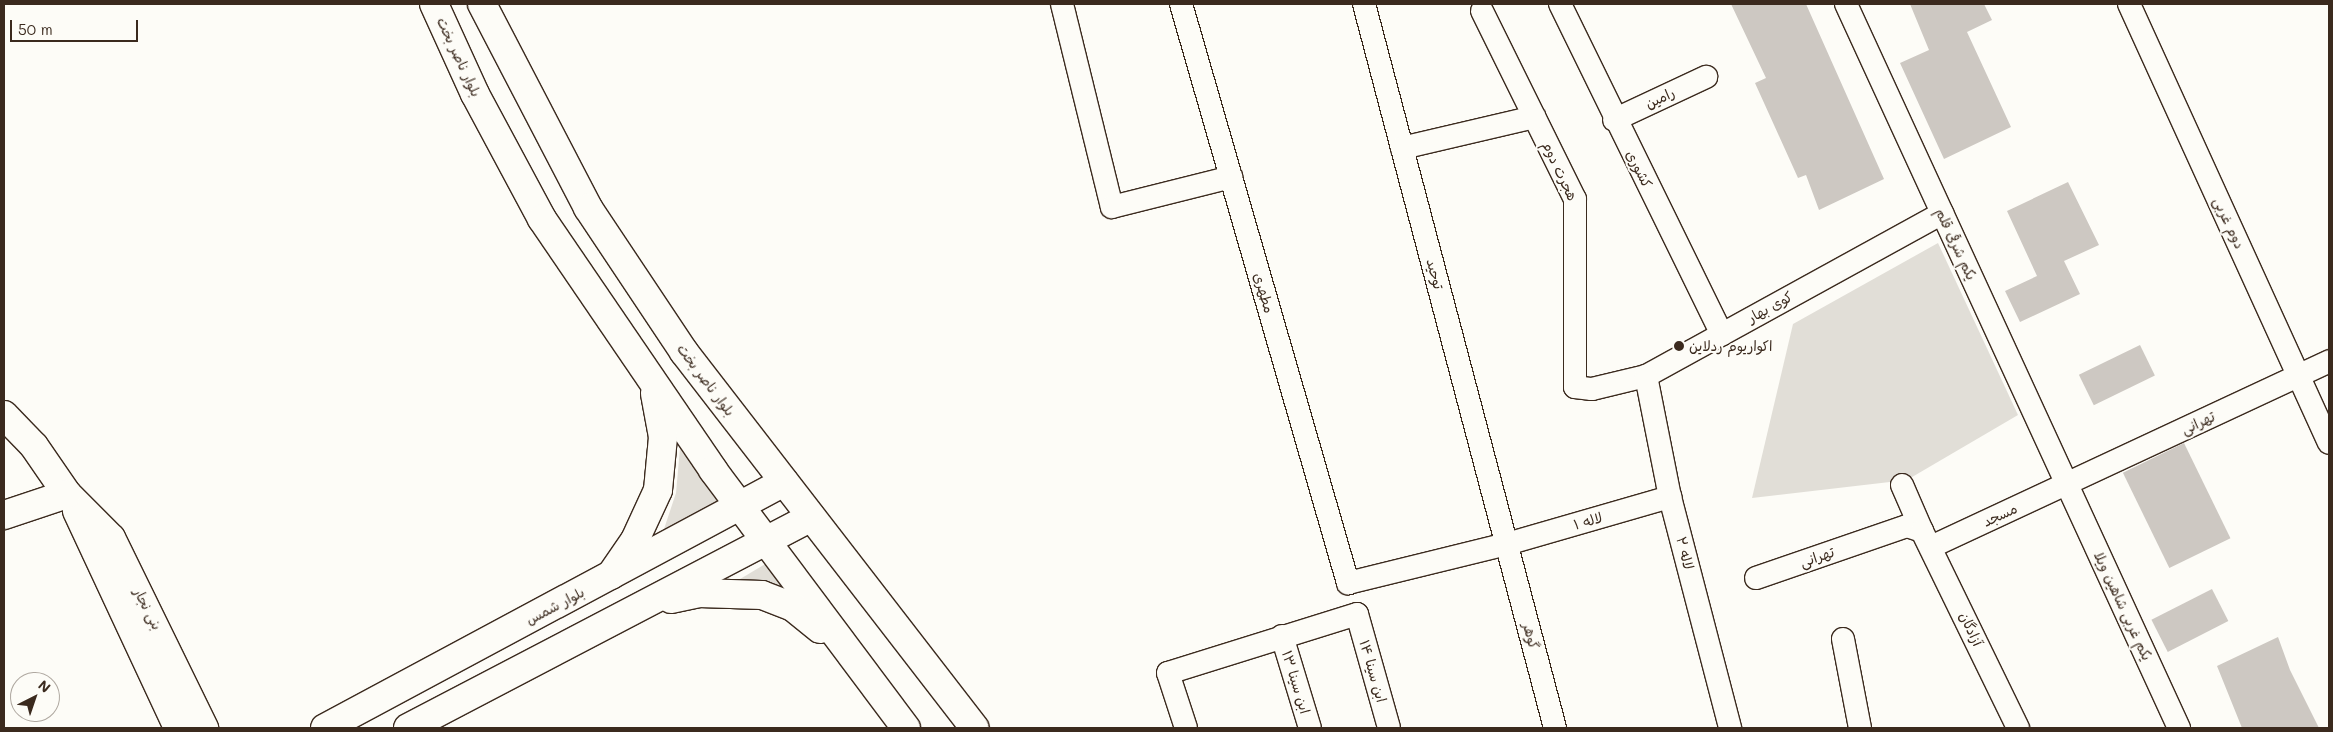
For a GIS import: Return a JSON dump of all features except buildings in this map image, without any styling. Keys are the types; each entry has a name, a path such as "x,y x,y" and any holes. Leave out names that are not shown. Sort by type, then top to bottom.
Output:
{"main road":[{"name":"بلوار ناصر بخت","path":"434,4 475,94 542,219 654,387 765,541 906,728"},
{"name":"بلوار ناصر بخت","path":"482,4 588,208 684,352 975,728"},
{"path":"608,579 635,540 658,490 663,438 654,387"},
{"name":"بنی نجار","path":"4,415 34,446 71,498 111,538 179,718 204,728"},
{"name":"بلوار شمس","path":"325,728 608,579 784,482"},
{"path":"4,515 71,498"},
{"path":"408,728 811,517"},
{"path":"648,604 699,593 762,595 793,607 850,653"},
{"path":"179,718 220,728"}],"street":[{"path":"1062,4 1112,207 1231,177"},
{"name":"مطهری","path":"1181,4 1348,582"},
{"name":"توحید","path":"1364,4 1507,544"},
{"name":"کشوری","path":"1560,4 1614,120 1722,334"},
{"name":"یکم شرقی قلم","path":"1846,4 2067,484"},
{"name":"دوم غربی","path":"2129,4 2329,443"},
{"name":"هجرت دوم","path":"1482,11 1575,199 1573,382 1583,390 1592,389"},
{"name":"رامین","path":"1614,120 1706,77"},
{"path":"1402,148 1534,117"},
{"name":"کوی بهار","path":"1592,389 1646,376 1942,213"},
{"name":"تهرانی","path":"2067,484 2329,361"},
{"name":"لاله ۲","path":"1646,376 1670,497 1730,728"},
{"name":"مسجد","path":"1920,534 2067,484"},
{"name":"یکم غربی شاهین ویلا","path":"2067,484 2179,728"},
{"name":"آزادگان","path":"1902,485 1920,534 2018,728"},
{"name":"لاله ۱","path":"1348,582 1507,544 1670,497"},
{"name":"تهرانی","path":"1756,578 1920,534"},
{"name":"گوهر","path":"1507,544 1555,728"},
{"name":"ابن سینا ۱۴","path":"1282,636 1357,614 1389,728"},
{"path":"1186,728 1168,673 1282,636"},
{"name":"ابن سینا ۱۳","path":"1282,636 1310,728"},
{"path":"1843,639 1860,728"}],"shaded area":[{"path":"1938,243 2018,415 1907,480 1752,498 1793,324"},
{"path":"680,448 722,506 662,535 676,493"},
{"path":"767,563 798,602 730,585"}],"place":[{"name":"اکواریوم ردلاین","path":"1679,346"}]}
